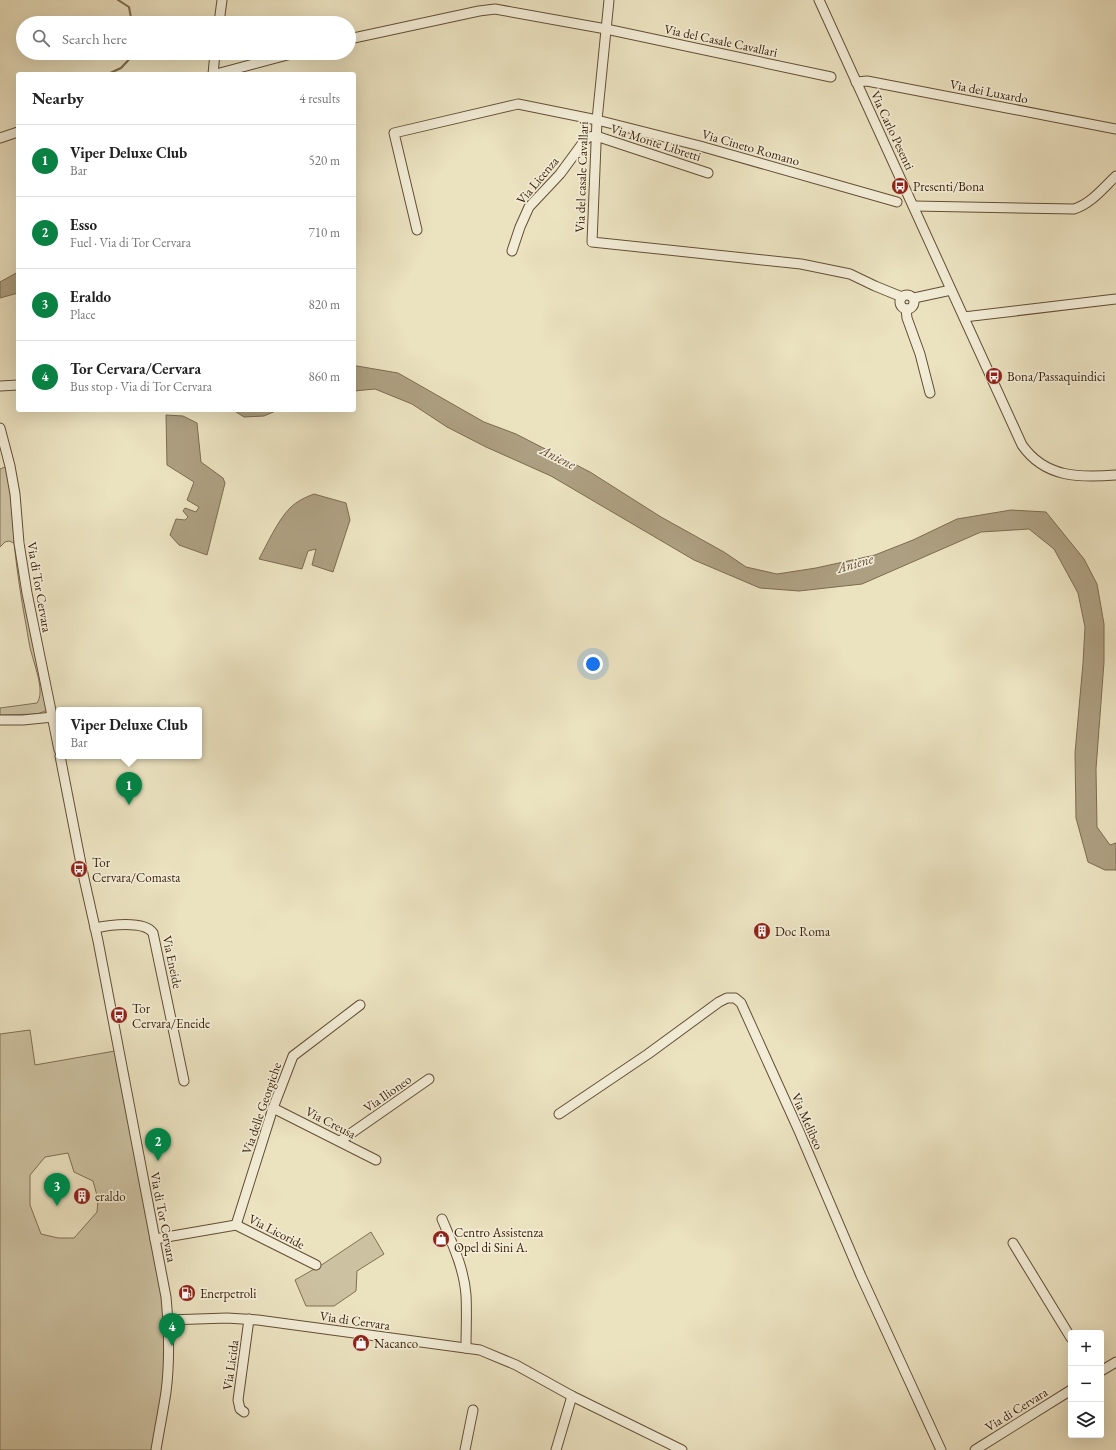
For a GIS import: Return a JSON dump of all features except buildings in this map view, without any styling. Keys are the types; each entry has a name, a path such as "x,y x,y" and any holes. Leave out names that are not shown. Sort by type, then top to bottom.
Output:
{"street":[{"path":"220,16 222,0"},
{"name":"Via del casale Cavallari","path":"609,0 597,120 592,242 801,264 850,274 902,297"},
{"name":"Via Carlo Pesenti","path":"819,0 1022,445 1041,465 1057,472 1081,476 1116,475"},
{"name":"Via del Casale Cavallari","path":"356,37 490,9 606,29 831,77"},
{"path":"215,60 215,72"},
{"path":"223,72 268,60"},
{"name":"Via dei Luxardo","path":"856,82 867,81 1116,129"},
{"name":"Via Cineto Romano","path":"417,230 394,133 518,104 597,120 700,146 897,202"},
{"path":"0,138 16,133"},
{"name":"Via Monte Libretti","path":"596,136 708,173"},
{"name":"Via Licenza","path":"512,251 529,207 560,174 585,140 589,137 596,136"},
{"path":"914,206 1074,209 1089,202 1116,176"},
{"path":"930,393 920,354 907,318 906,309 901,305 900,301 902,297 908,294 914,298 951,290"},
{"path":"906,309 913,307 915,303 914,298"},
{"path":"964,317 1116,299"},
{"path":"0,386 16,385"},
{"name":"Via di Tor Cervara","path":"0,428 10,466 15,494 19,543 27,593 56,736"},
{"path":"0,720 31,720 52,717"},
{"name":"Via di Tor Cervara","path":"61,759 95,928 166,1297 168,1320 167,1386 156,1450"},
{"name":"Via Eneide","path":"95,928 111,925 140,926 149,928 153,933 184,1081"},
{"name":"Via Melibeo","path":"559,1114 648,1054 719,1002 728,998 735,998 741,1003 799,1131 861,1276 941,1450"},
{"name":"Via delle Georgiche","path":"236,1225 274,1108 293,1056 360,1005"},
{"name":"Via Ilioneo","path":"340,1142 429,1079"},
{"name":"Via Creusa","path":"274,1108 376,1160"},
{"path":"442,1219 457,1254 466,1295 466,1348"},
{"name":"Via Licoride","path":"155,1240 236,1225 316,1265"},
{"path":"1013,1243 1068,1333"},
{"name":"Via di Cervara","path":"168,1320 227,1318 250,1319 480,1350 516,1365 572,1396 682,1450"},
{"name":"Via Licida","path":"244,1412 240,1409 238,1400 250,1319"},
{"path":"1104,1369 1116,1362"},
{"name":"Via di Cervara","path":"975,1450 1068,1392"},
{"path":"556,1450 572,1396"},
{"path":"465,1450 473,1410"}],"shaded area":[{"path":"5,467 8,468 48,710 37,714 0,715 0,708 37,703 40,693 39,679 30,648 24,615 14,543 9,541 5,542 0,547 0,469"},
{"path":"30,1030 35,1065 115,1051 163,1298 165,1363 162,1399 153,1450 0,1450 0,1034","holes":["68,1153 74,1172 93,1181 98,1199 97,1212 74,1238 58,1238 41,1234 30,1205 30,1175 45,1157"]},
{"path":"371,1232 384,1254 357,1271 356,1291 334,1306 306,1306 295,1280 323,1264"}],"water":[{"path":"16,273 16,294 0,298 0,282"},
{"name":"Aniene","path":"356,366 398,373 484,422 516,434 590,472 661,517 724,552 746,567 777,574 816,568 875,555 913,540 957,519 1011,510 1046,512 1084,559 1097,584 1104,624 1104,662 1096,769 1097,827 1110,845 1116,843 1116,870 1105,870 1088,862 1076,818 1075,753 1085,627 1078,593 1054,549 1029,529 981,532 862,584 799,591 760,588 694,560 551,476 486,447 447,427 412,404 375,389 356,391"},
{"path":"236,412 273,412 264,416 244,417"},
{"path":"166,415 183,416 197,423 201,462 223,478 225,483 207,555 179,545 170,535 176,519 185,520 188,517 183,511 185,508 196,512 199,507 187,500 194,482 167,465"},
{"path":"314,494 346,503 350,520 333,572 312,565 316,549 308,551 302,569 259,559 273,532 286,513 299,501"}],"waterway":[{"path":"118,0 129,7 131,16"},
{"path":"112,72 121,68 128,60"}],"place":[{"name":"Presenti/Bona","path":"900,186"},
{"name":"Bona/Passaquindici","path":"994,376"},
{"name":"Viper Deluxe Club","path":"129,805"},
{"name":"Tor Cervara/Comasta","path":"79,869"},
{"name":"Doc Roma","path":"762,931"},
{"name":"Tor Cervara/Eneide","path":"119,1015"},
{"name":"Esso","path":"158,1161"},
{"name":"eraldo","path":"82,1196"},
{"name":"Eraldo","path":"57,1206"},
{"name":"Centro Assistenza Opel di Sini A.","path":"441,1239"},
{"name":"Enerpetroli","path":"187,1293"},
{"name":"Nacanco","path":"361,1343"},
{"name":"Tor Cervara/Cervara","path":"172,1346"}]}
